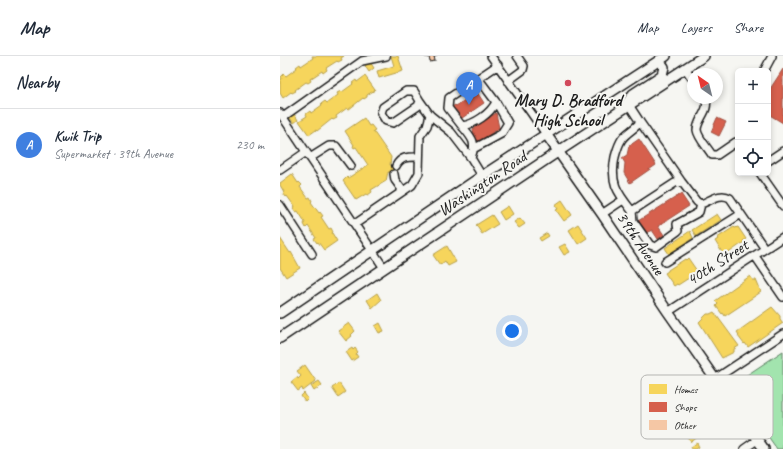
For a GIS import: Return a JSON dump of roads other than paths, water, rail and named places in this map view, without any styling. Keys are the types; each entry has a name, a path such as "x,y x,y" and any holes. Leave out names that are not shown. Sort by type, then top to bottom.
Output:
{"main road":[{"name":"Washington Road","path":"280,338 704,56"},
{"name":"Washington Road","path":"280,313 482,176 663,58"},
{"path":"626,107 633,94 662,74 664,67 663,58"},
{"name":"39th Avenue","path":"546,134 712,375"},
{"name":"39th Avenue","path":"758,440 764,449"}],"street":[{"path":"384,268 281,115 361,59 386,56"},
{"name":"39th Avenue","path":"491,56 546,134"},
{"path":"508,81 523,70 524,66 517,56"},
{"path":"766,68 772,56"},
{"path":"475,148 471,137 448,108 449,98 498,65"},
{"path":"471,158 475,148 501,134 508,123 496,102 478,78"},
{"path":"420,101 418,106 393,123 386,122 381,114 383,107 406,91 414,91 430,116 451,132 471,158 482,176"},
{"path":"462,126 470,125 492,109 496,102"},
{"path":"706,104 697,129 698,135 712,155 716,155 735,143"},
{"path":"626,107 640,122 697,202 701,204"},
{"path":"355,224 412,185 419,173 420,136 427,126 430,116"},
{"path":"640,122 637,126 625,134 617,147 613,179 623,200 632,211 633,221 650,245 656,246 678,231 678,224 699,212 701,204 715,197 727,196 730,198 765,250"},
{"path":"310,158 329,146 336,146 351,166"},
{"path":"771,159 783,151"},
{"path":"280,170 306,152"},
{"path":"403,191 396,180 395,170 400,159 405,157 419,157"},
{"path":"762,176 783,206"},
{"path":"632,211 675,183 681,181"},
{"path":"602,214 623,200"},
{"path":"280,205 312,254"},
{"path":"666,262 740,214"},
{"name":"40th Street","path":"668,312 755,256 782,241"},
{"path":"755,256 783,297"},
{"path":"721,375 783,334"},
{"path":"744,449 758,440"}],"place":[{"name":"Mary D. Bradford High School","path":"568,83"},
{"name":"Kwik Trip","path":"469,105"}]}
